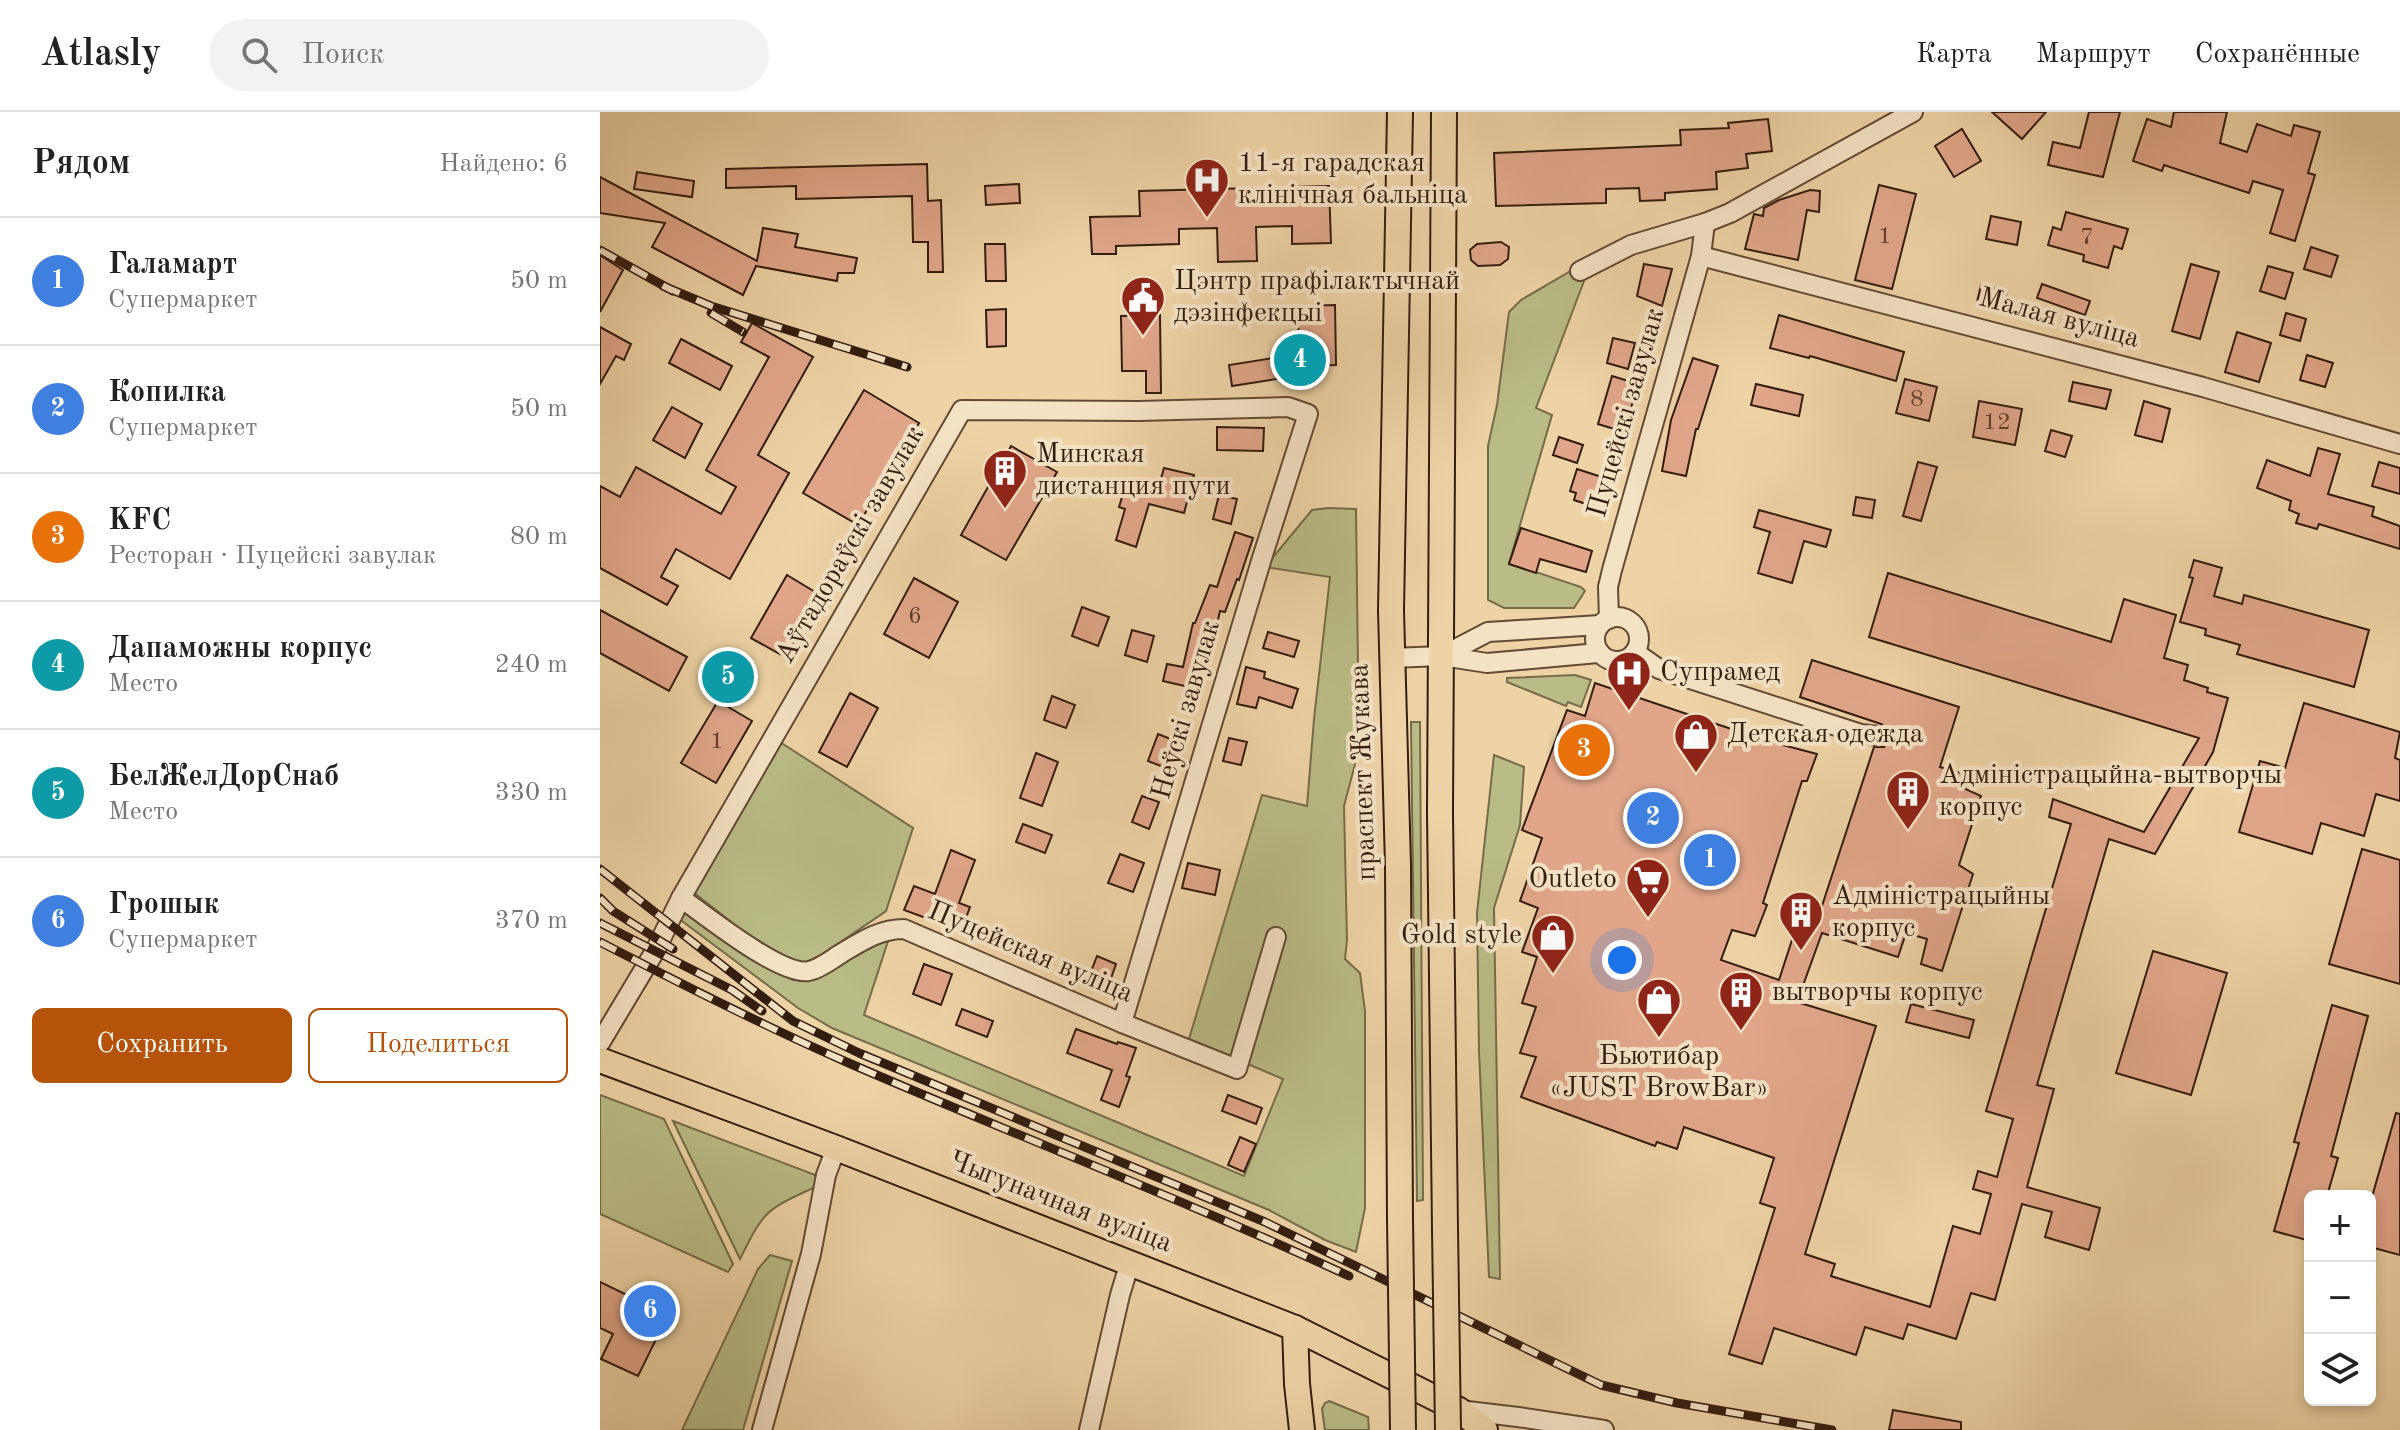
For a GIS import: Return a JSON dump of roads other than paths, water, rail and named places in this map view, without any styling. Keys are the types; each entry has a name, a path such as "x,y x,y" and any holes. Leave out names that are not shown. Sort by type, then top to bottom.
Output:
{"main road":[{"name":"праспект Жукава","path":"1400,112 1391,658 1398,865 1403,1430"},
{"path":"1444,112 1441,954 1445,1229 1454,1420"},
{"name":"Чыгуначная вуліца","path":"600,1060 836,1148 1295,1328 1454,1420 1485,1430"},
{"path":"1295,1328 1302,1430"}],"street":[{"path":"1580,271 1631,245 1730,213 1913,112"},
{"name":"Пуцейскі завулак","path":"1604,622 1612,570 1701,256 1705,223"},
{"name":"Малая вуліца","path":"1701,256 2203,387 2400,444"},
{"name":"Аўтадораўскі завулак","path":"600,1043 962,410 1139,411 1288,407 1308,414"},
{"name":"Неўскі завулак","path":"1122,1023 1308,414"},
{"path":"1391,658 1442,656 1487,663 1598,653 1620,661 1635,652 1639,636 1634,626 1620,617 1604,622 1488,632 1442,656"},
{"path":"1598,653 1595,639 1604,622"},
{"path":"1635,652 1659,669 1861,734 1879,736"},
{"name":"Пуцейская вуліца","path":"681,898 770,960 793,971 810,971 875,934 904,929 1237,1069 1276,937"},
{"path":"762,1430 811,1254 826,1175 836,1148"},
{"path":"1089,1430 1130,1262"},
{"path":"1454,1420 1545,1420 1604,1430"}],"railway":[{"path":"600,250 673,291"},
{"path":"663,286 711,306 907,367"},
{"path":"711,313 743,332"},
{"path":"600,869 793,1021 859,1053 1265,1222 1601,1385 1677,1403 1832,1430"},
{"path":"600,898 613,911 673,949"},
{"path":"600,923 732,990 762,1011"},
{"path":"600,942 819,1050 1349,1276"}],"place":[{"name":"11-я гарадская клінічная бальніца","path":"1207,219"},
{"name":"Цэнтр прафілактычнай дэзінфекцыі","path":"1143,337"},
{"name":"Дапаможны корпус","path":"1300,360"},
{"name":"Минская дистанция пути","path":"1005,510"},
{"name":"БелЖелДорСнаб","path":"728,677"},
{"name":"Супрамед","path":"1629,712"},
{"name":"KFC","path":"1584,750"},
{"name":"Детская одежда","path":"1696,774"},
{"name":"Копилка","path":"1653,818"},
{"name":"Адміністрацыйна-вытворчы корпус","path":"1908,831"},
{"name":"Галамарт","path":"1710,860"},
{"name":"Outleto","path":"1648,919"},
{"name":"Адміністрацыйны корпус","path":"1801,952"},
{"name":"Gold style","path":"1553,975"},
{"name":"вытворчы корпус","path":"1741,1032"},
{"name":"Бьютибар «JUST BrowBar»","path":"1659,1039"},
{"name":"Грошык","path":"650,1311"}]}
